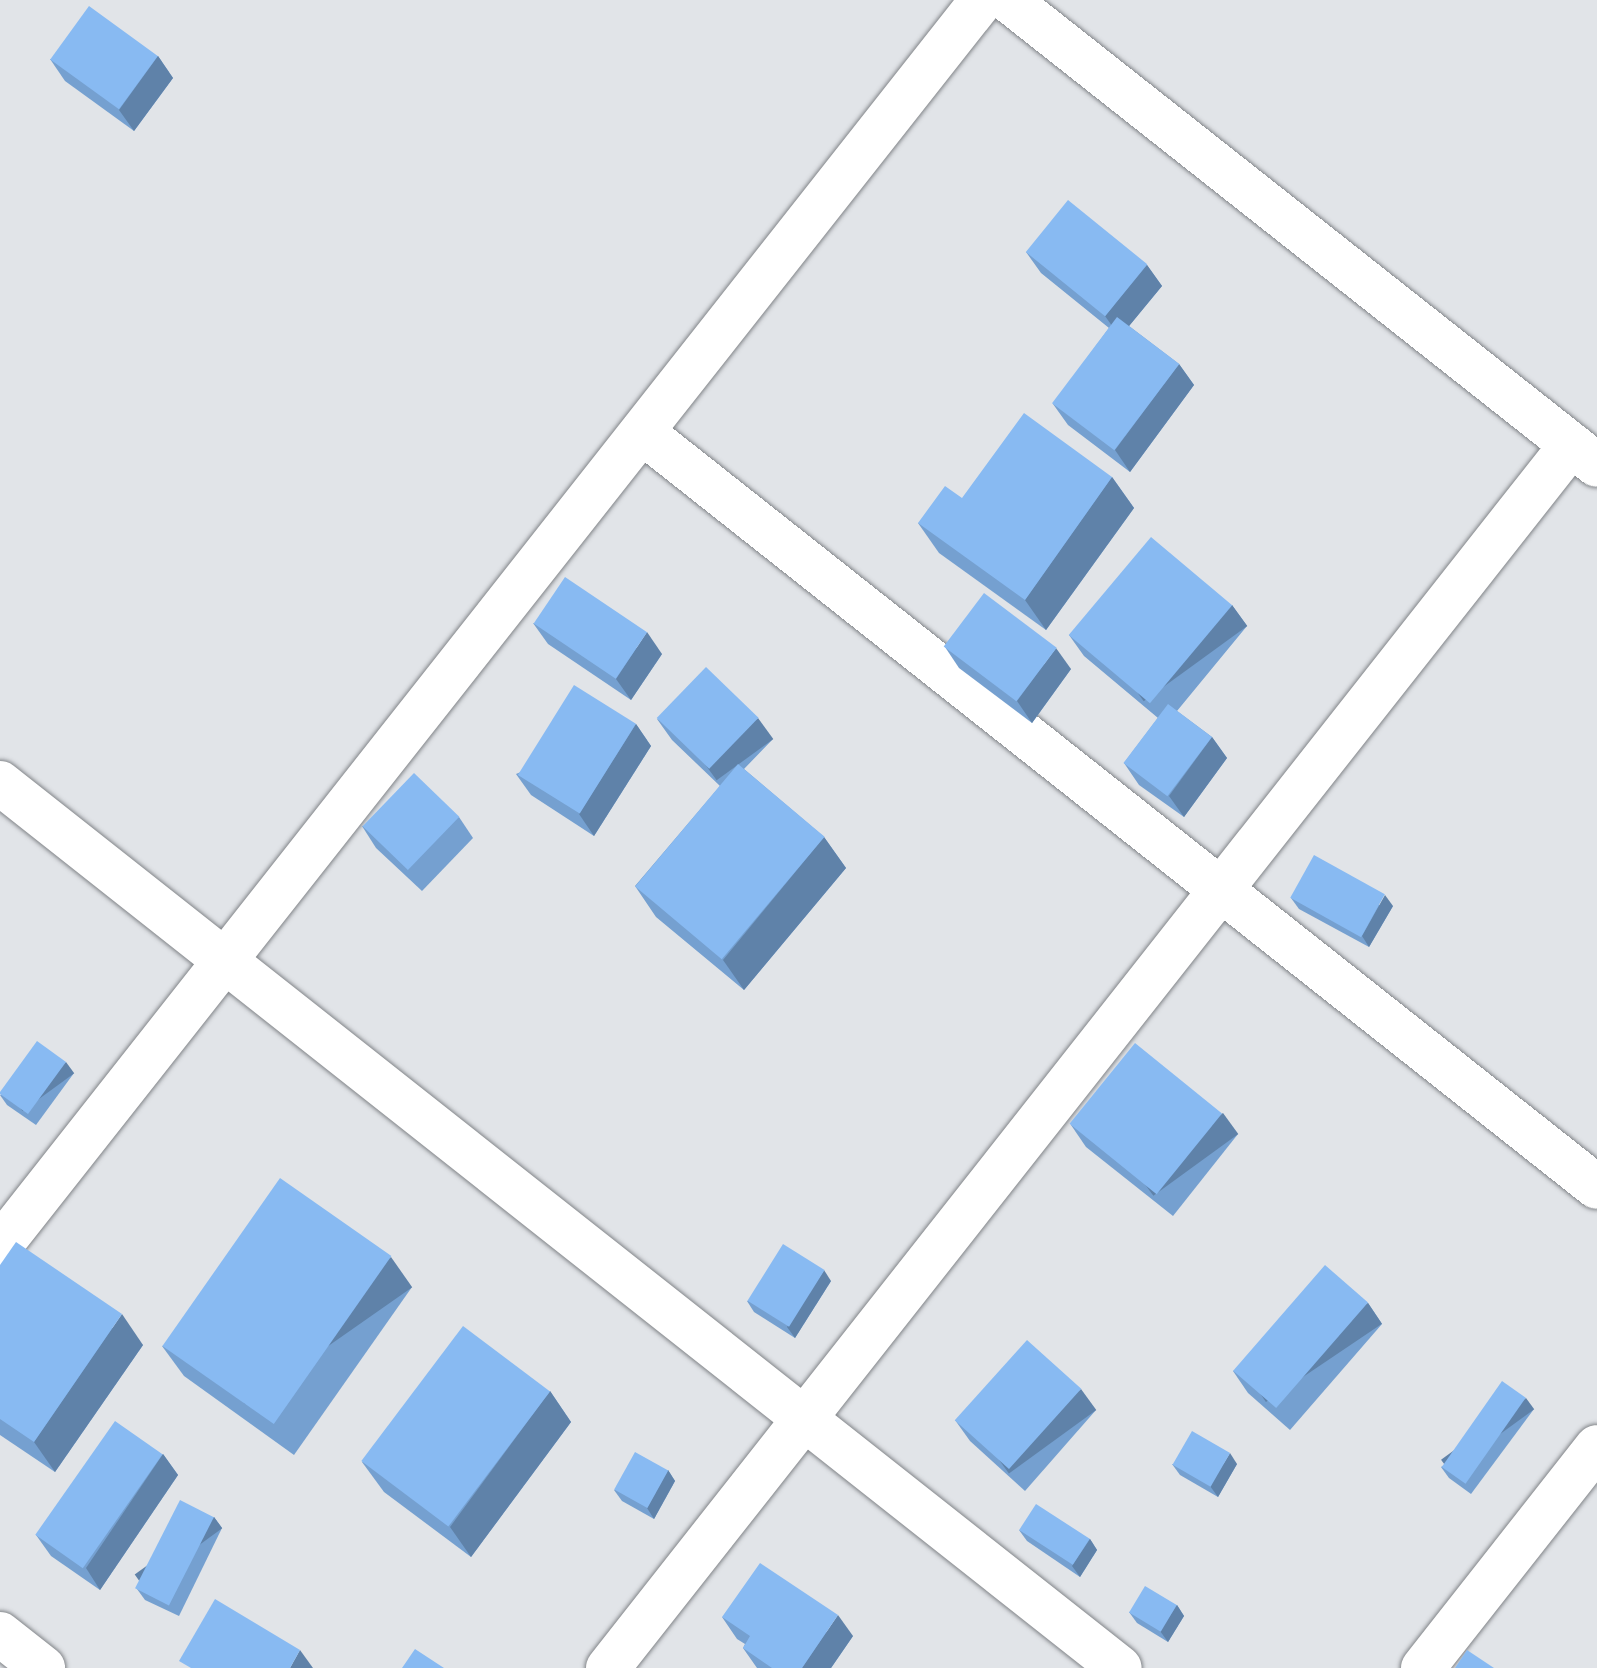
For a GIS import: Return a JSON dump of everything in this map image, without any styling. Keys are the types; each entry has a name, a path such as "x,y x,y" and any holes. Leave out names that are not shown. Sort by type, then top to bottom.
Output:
{"street":[{"path":"0,1246 982,0"},
{"path":"608,1668 1221,890 1584,455 1008,0"},
{"path":"642,432 1597,1187"},
{"path":"0,783 1120,1668"},
{"path":"1423,1668 1597,1447"},
{"path":"0,1634 43,1668"}],"building":[{"path":"89,6 158,56 119,109 50,59"},
{"path":"1068,200 1147,264 1105,316 1026,252"},
{"path":"1117,317 1179,364 1114,450 1052,403"},
{"path":"1024,413 1112,477 1025,600 918,523 945,486 962,498"},
{"path":"1151,537 1232,605 1150,703 1069,635"},
{"path":"565,577 647,632 616,679 534,623"},
{"path":"984,593 1057,648 1016,701 944,647"},
{"path":"706,667 759,718 709,769 657,718"},
{"path":"574,685 636,724 580,814 518,775"},
{"path":"1168,704 1212,737 1167,796 1123,763"},
{"path":"738,764 825,837 722,959 635,887"},
{"path":"414,773 459,817 408,870 363,826"},
{"path":"1314,855 1385,894 1361,937 1290,898"},
{"path":"37,1041 66,1062 28,1114 0,1092"},
{"path":"1135,1043 1222,1113 1157,1194 1070,1124"},
{"path":"280,1178 391,1256 274,1424 162,1346"},
{"path":"16,1242 122,1314 34,1442 0,1419 0,1265"},
{"path":"783,1244 825,1270 789,1327 747,1301"},
{"path":"1325,1265 1368,1302 1276,1408 1233,1371"},
{"path":"463,1326 550,1392 448,1527 361,1461"},
{"path":"1027,1340 1081,1389 1009,1469 955,1420"},
{"path":"1502,1381 1526,1398 1466,1484 1442,1467"},
{"path":"115,1421 163,1454 83,1568 35,1535"},
{"path":"1192,1431 1230,1453 1211,1487 1172,1465"},
{"path":"635,1452 668,1470 647,1508 614,1490"},
{"path":"180,1500 214,1517 169,1605 135,1588"},
{"path":"1036,1504 1090,1539 1073,1565 1019,1530"},
{"path":"760,1563 838,1615 802,1668 772,1668 743,1648 750,1636 722,1617"},
{"path":"1145,1586 1177,1605 1161,1632 1129,1613"},
{"path":"215,1599 300,1650 290,1668 191,1668 179,1661"},
{"path":"415,1649 444,1668 402,1668"},
{"path":"1467,1650 1494,1668 1455,1668"}]}
